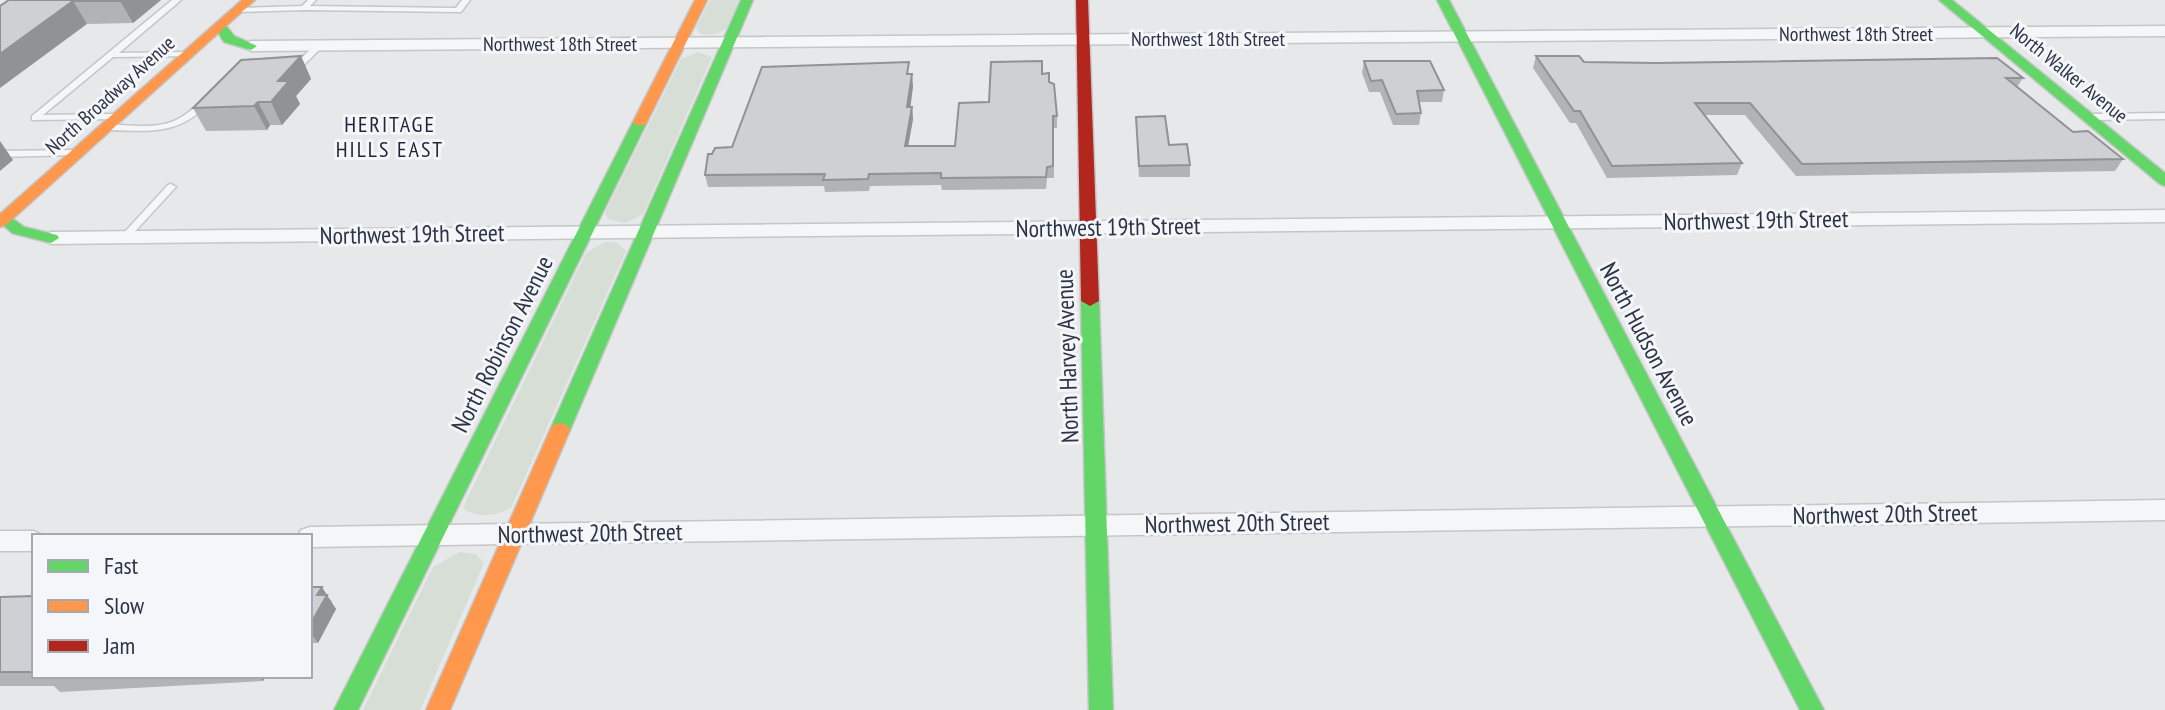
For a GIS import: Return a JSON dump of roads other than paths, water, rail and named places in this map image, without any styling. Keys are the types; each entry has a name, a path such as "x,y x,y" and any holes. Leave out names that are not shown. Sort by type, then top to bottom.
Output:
{"street":[{"name":"North Robinson Avenue","path":"346,710 701,0"},
{"path":"438,710 747,0"},
{"name":"North Harvey Avenue","path":"1082,0 1101,710"},
{"name":"North Hudson Avenue","path":"1443,0 1812,710"},
{"name":"North Walker Avenue","path":"1945,0 2165,181"},
{"name":"North Broadway Avenue","path":"2,220 243,5"},
{"path":"220,26 229,39 251,46"},
{"name":"Northwest 18th Street","path":"251,46 2165,31"},
{"name":"Northwest 19th Street","path":"51,238 2165,216"},
{"path":"2,220 18,230 51,238"},
{"name":"Northwest 20th Street","path":"312,537 2165,510"},
{"path":"0,541 32,541"}],"lane":[{"path":"177,0 35,118 173,127 185,122 217,91"},
{"path":"304,8 312,0"},
{"path":"243,5 458,10 466,0"},
{"path":"273,74 297,70 319,46"},
{"path":"112,55 188,54"},
{"path":"2087,117 2165,116"},
{"path":"0,154 77,153"},
{"path":"125,237 171,187"}],"district":[{"name":"HERITAGE HILLS EAST","path":"390,136"}]}
